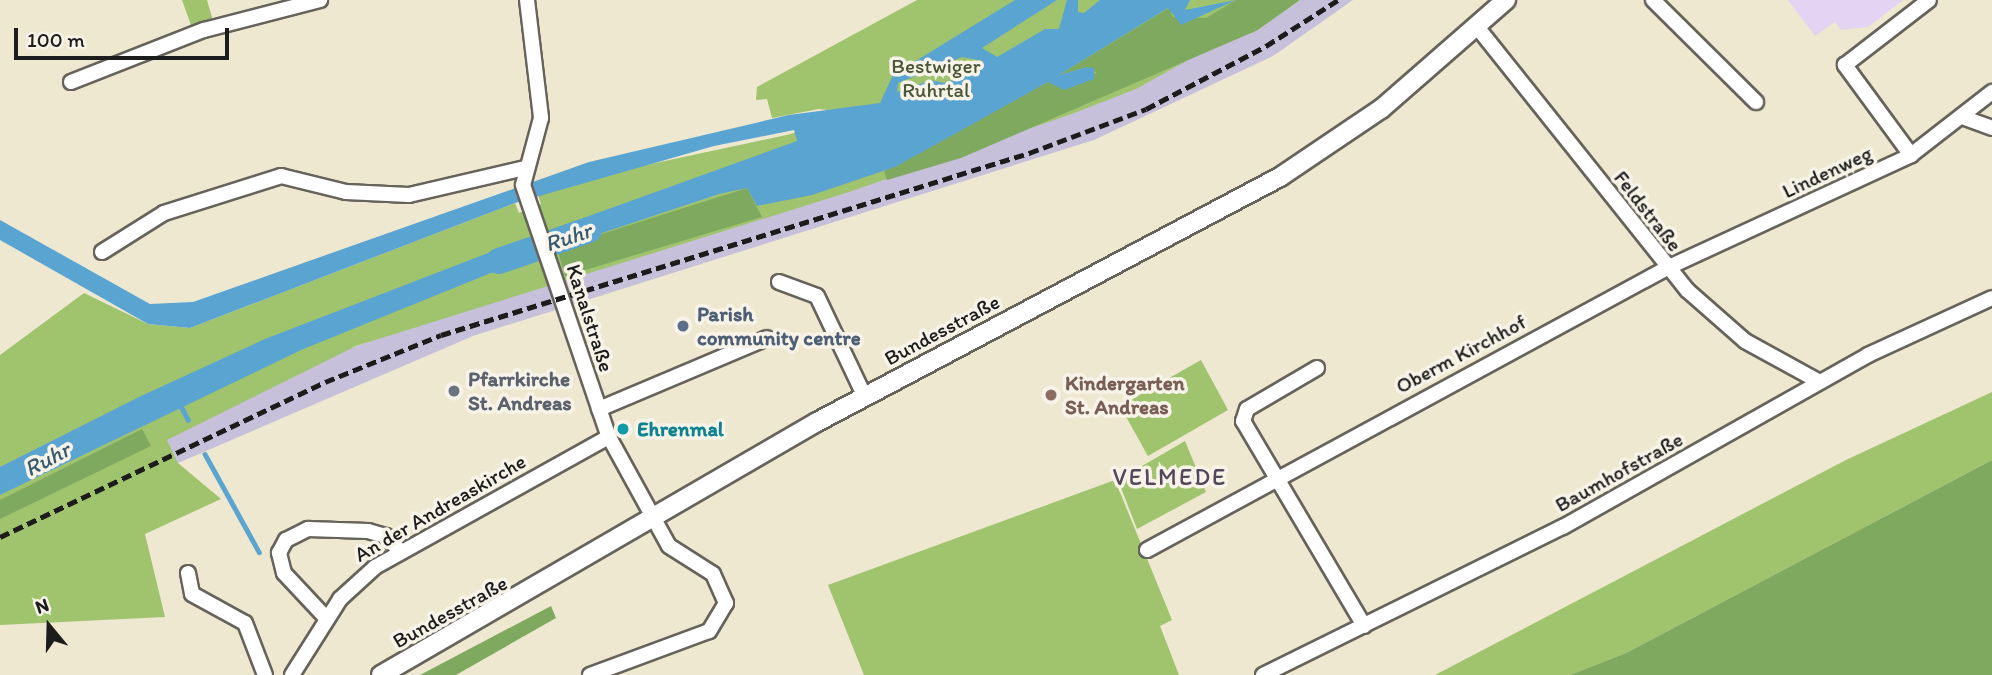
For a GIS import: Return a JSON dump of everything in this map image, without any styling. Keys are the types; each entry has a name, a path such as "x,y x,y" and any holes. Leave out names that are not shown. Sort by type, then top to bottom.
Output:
{"main road":[{"name":"Bundesstraße","path":"381,675 865,397 1280,177 1381,109 1506,0"}],"street":[{"path":"71,82 204,30 320,0"},
{"path":"1653,0 1756,102"},
{"path":"1911,155 1845,65 1929,0"},
{"name":"Kanalstraße","path":"532,1 541,118 525,168 523,185 609,437 652,518 676,553 722,583 724,612 700,635 590,675"},
{"name":"Feldstraße","path":"1478,27 1667,268 1745,341 1820,382"},
{"name":"Lindenweg","path":"1667,268 1911,155 1992,92"},
{"path":"1962,117 1992,128"},
{"path":"102,252 164,212 281,176 346,192 409,195 525,168"},
{"name":"Oberm Kirchhof","path":"1147,550 1667,268"},
{"path":"779,282 817,296 865,397"},
{"name":"Baumhofstraße","path":"1262,675 1616,499 1820,382 1992,298"},
{"path":"599,409 767,338"},
{"path":"1317,368 1242,416 1276,481 1364,626"},
{"name":"An der Andreaskirche","path":"292,675 327,619 354,584 400,551 609,437"},
{"path":"327,619 284,573 279,553 286,540 308,529 368,531 386,536 400,551"},
{"path":"188,573 192,594 245,623 265,675"}],"shaded area":[{"path":"1300,0 1353,0 1273,56 1094,140 473,336 178,463 165,437 323,358 1258,30"},
{"path":"1788,0 1903,0 1868,27 1841,30 1835,22 1815,36"}],"green space":[{"path":"182,0 207,0 213,21 192,28"},
{"name":"Bestwiger Ruhrtal","path":"917,0 1296,0 1136,89 1077,112 849,192 356,346 167,440 178,463 221,499 145,534 165,617 0,625 0,355 84,293 148,324 190,328 515,203 519,213 541,204 538,195 590,177 791,134 851,113 819,109 772,118 767,99 756,100 757,87"},
{"path":"1236,0 1300,0 1258,30 961,158 887,180 884,171 1048,82 1097,73 1087,67 1059,75 1169,8 1173,17 1206,18"},
{"path":"747,188 762,217 565,276 557,248"},
{"path":"1201,360 1228,410 1148,456 1120,406"},
{"path":"1992,392 1992,460 1626,653 1570,675 1435,675 1846,460"},
{"path":"142,429 151,446 0,519 0,500"},
{"path":"1185,441 1206,492 1137,529 1118,480"},
{"path":"1992,460 1992,675 1570,675 1626,653"},
{"path":"1115,480 1172,620 1160,626 1179,675 864,675 828,585"},
{"path":"551,606 556,618 456,675 420,675"}],"water":[{"path":"1015,0 1057,0 982,48 997,57 1045,29 1059,29 1067,0 1078,0 1078,12 1084,13 1100,0 1190,0 1185,10 1236,0 1181,25 1168,8 1059,75 1087,67 1094,68 1094,79 1064,90 1048,82 895,167 812,195 757,206 747,188 719,194 557,248 550,230 797,141 794,130 714,146 515,203 190,328 148,324 0,240 0,220 150,304 193,302 589,162 789,115 880,103 893,75","holes":["962,57 983,61 978,71 944,83 931,80 897,92 898,83"]},
{"path":"527,238 533,256 301,350 0,495 0,467 141,396 265,339"}],"waterway":[{"name":"Ruhr","path":"499,261 589,230"},
{"path":"179,402 188,420"},
{"path":"205,454 259,552"}],"railway":[{"path":"0,537 325,382 441,335 1029,153 1146,109 1266,46 1338,0"}],"place":[{"name":"Parish community centre","path":"683,326"},
{"name":"Pfarrkirche St. Andreas","path":"454,391"},
{"name":"Kindergarten St. Andreas","path":"1051,395"},
{"name":"Ehrenmal","path":"623,429"}],"district":[{"name":"VELMEDE","path":"1170,477"}]}
